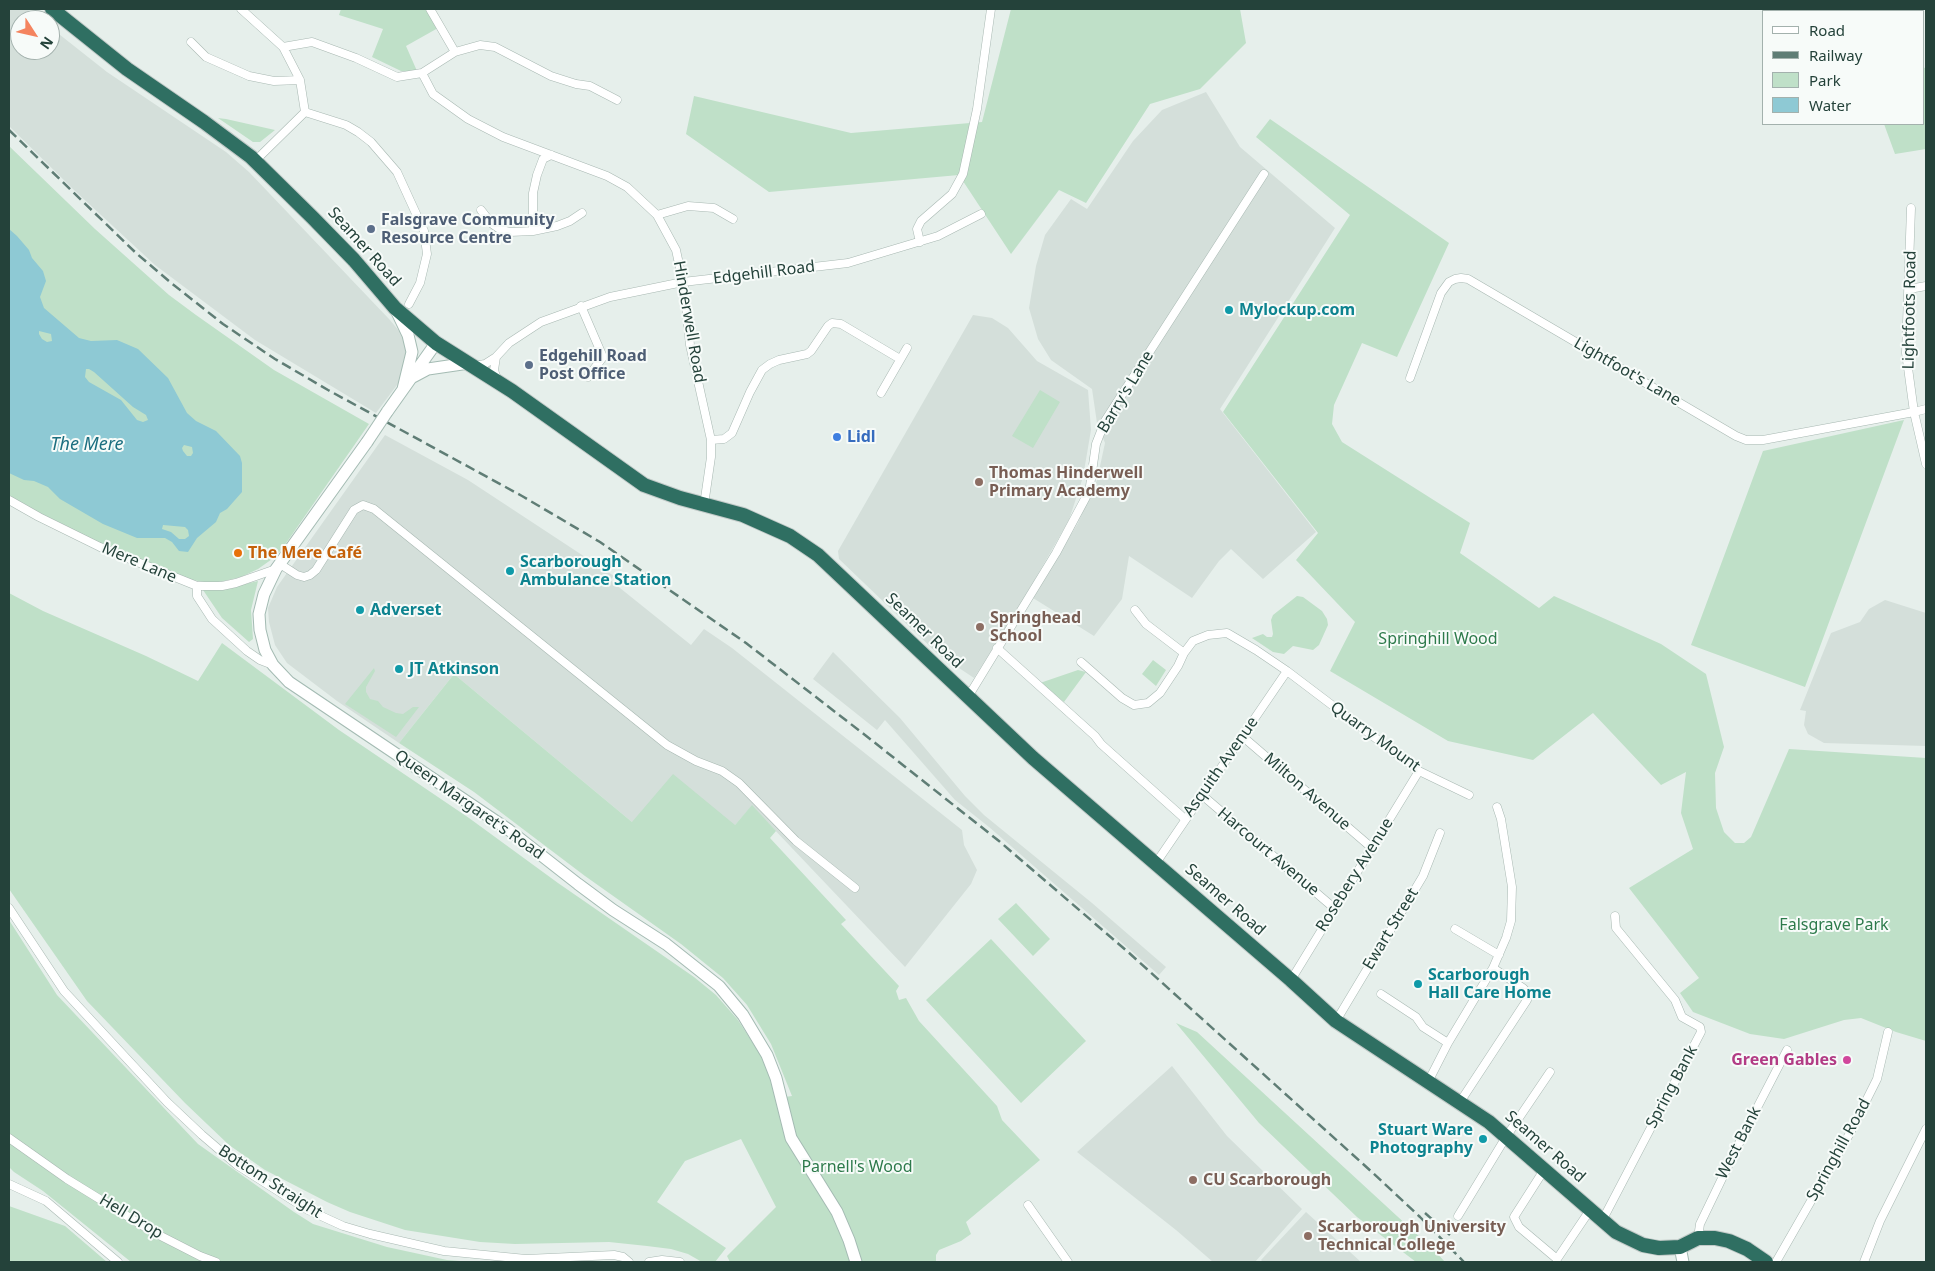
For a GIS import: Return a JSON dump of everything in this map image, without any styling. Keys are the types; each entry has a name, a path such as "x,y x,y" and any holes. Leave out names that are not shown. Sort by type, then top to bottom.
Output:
{"highway":[{"name":"Seamer Road","path":"52,9 127,70 204,122 255,161 314,218 394,307 436,343 497,381 635,480 658,490 744,515 790,536 818,555 1033,758 1336,1021 1489,1122 1616,1232 1643,1245 1659,1248 1680,1247 1698,1238"},
{"path":"1698,1238 1715,1238 1729,1241 1747,1249 1766,1262"}],"main road":[{"path":"394,307 408,335 412,352 403,389"},
{"name":"Queen Margaret's Road","path":"436,343 278,567 264,594 259,614 260,630 265,650 273,665 289,682 509,830 578,884 613,910 666,944 719,986 743,1014 767,1055 776,1078 792,1138 837,1212 856,1262"},
{"path":"411,378 428,369 471,364"},
{"path":"1680,1247 1682,1262"}],"street":[{"path":"241,9 283,46 300,80 305,112"},
{"path":"430,9 455,52"},
{"path":"920,242 917,229 921,221 952,194 963,174 977,109 990,9"},
{"path":"191,42 206,57 249,76 274,81 300,80"},
{"path":"283,46 312,42 356,58 397,78 422,73 455,52 480,45 495,47 551,76 576,84 590,86 617,100"},
{"name":"Hinderwell Road","path":"422,73 432,94 468,119 503,137 607,176 627,187 657,215 676,250 683,282 690,345 711,440 711,457 704,504"},
{"path":"255,161 305,112"},
{"path":"305,112 358,132 383,154 397,172 424,231 427,254 420,283 409,304"},
{"path":"533,231 533,192 537,175 543,160 551,155"},
{"name":"Barry's Lane","path":"968,698 1056,553 1086,497 1090,486 1096,444 1106,421 1264,174"},
{"path":"657,215 688,206 714,208 733,219"},
{"name":"Lightfoots Road","path":"1911,208 1906,353 1914,412 1926,464"},
{"path":"481,210 491,223 501,230 510,232 533,231 557,226 570,221 582,213"},
{"name":"Edgehill Road","path":"471,364 485,364 496,358 509,343 541,322 580,306 610,297 683,282 848,263 938,236 981,214"},
{"name":"Lightfoot's Lane","path":"1410,378 1441,293 1449,282 1455,278 1461,278 1468,279 1736,436 1746,440 1762,440 1926,409"},
{"path":"1909,289 1926,286"},
{"path":"580,306 603,357 588,377"},
{"path":"711,440 724,439 732,433 762,370 779,360 807,354 832,323 841,324 900,359"},
{"path":"881,393 907,348"},
{"path":"496,358 494,370 497,381"},
{"name":"Mere Lane","path":"9,500 39,518 100,547 197,586 222,586 236,583 278,567"},
{"path":"278,567 297,575 310,575 316,570 354,510 363,506 374,509 667,745 696,761 722,771 739,783 796,841 855,888"},
{"path":"197,586 197,596 212,619 247,651 260,660 273,665"},
{"path":"1081,662 1122,698 1134,705 1148,703 1160,693 1178,666 1184,652 1146,624 1134,610"},
{"name":"Quarry Mount","path":"1184,652 1193,641 1208,634 1227,633 1256,650 1287,672 1419,771 1469,795"},
{"path":"997,648 1185,819"},
{"name":"Asquith Avenue","path":"1156,863 1287,672"},
{"name":"Milton Avenue","path":"1242,736 1372,848"},
{"name":"Rosebery Avenue","path":"1291,980 1419,771"},
{"name":"Harcourt Avenue","path":"1202,796 1334,908"},
{"path":"1428,1082 1448,1043 1493,968 1511,921 1512,887 1501,819 1497,807"},
{"name":"Ewart Street","path":"1336,1021 1423,876 1440,833"},
{"name":"Bottom Straight","path":"9,908 70,998 167,1102 202,1136 237,1164 308,1210 343,1226 444,1251 507,1258 545,1259 614,1255 623,1257 629,1262"},
{"name":"Spring Bank","path":"1602,1221 1701,1032 1700,1027 1682,1017 1675,1000 1616,928 1614,916"},
{"path":"1455,929 1499,955"},
{"path":"1460,1102 1527,1000 1528,993 1523,988 1493,968"},
{"path":"1381,994 1416,1017 1423,1027 1448,1043"},
{"name":"Springhill Road","path":"1776,1262 1850,1133 1877,1078 1888,1032"},
{"name":"West Bank","path":"1698,1238 1700,1224 1742,1135 1788,1050"},
{"path":"1458,1216 1506,1137 1550,1072"},
{"path":"1864,1262 1880,1221 1926,1129"},
{"name":"Hell Drop","path":"9,1138 48,1166 153,1232 216,1262"},
{"path":"1544,1170 1514,1217 1519,1226 1557,1259 1590,1210"},
{"path":"9,1184 41,1198 118,1262"},
{"path":"1028,1205 1068,1262"},
{"path":"650,1262 662,1260 680,1262"}],"shaded area":[{"path":"9,9 27,9 28,10 10,10 10,60 60,60 60,35 107,72 226,152 249,172 400,332 404,340 407,359 400,381 376,413 255,340 155,265 74,190 9,126"},
{"path":"1206,92 1240,147 1335,228 1220,409 1316,532 1263,579 1231,549 1219,561 1192,598 1129,556 1122,599 1094,636 1033,598 1078,523 1097,480 1105,443 1097,423 1092,389 1051,360 1038,339 1029,308 1036,266 1045,235 1071,199 1087,209 1133,141 1162,110"},
{"name":"Thomas Hinderwell Primary Academy","path":"973,315 992,318 1008,328 1037,361 1088,390 1091,430 1083,477 1069,520 1023,600 974,678 938,654 839,559 838,551"},
{"path":"385,435 468,480 614,576 610,580 691,645 704,629 732,648 962,830 964,845 977,870 971,884 905,967 752,806 735,825 632,822 454,674 399,743 337,701 287,663 275,645 269,622 268,608 277,587"},
{"path":"1885,600 1926,613 1926,746 1824,743 1808,734 1804,725 1806,711 1800,710 1831,633 1860,622 1869,609"},
{"path":"833,652 900,718 965,796 984,815 1092,903 1166,967 1159,975 989,827 955,800 885,720 877,730 813,679"},
{"name":"CU Scarborough","path":"1172,1066 1227,1136 1302,1209 1255,1262 1213,1262 1176,1230 1077,1152"},
{"name":"Scarborough University Technical College","path":"1306,1212 1361,1262 1263,1262 1261,1260"}],"green space":[{"path":"341,9 426,9 438,28 406,46 417,71 401,71 372,57 383,29 339,15"},
{"path":"1011,9 1240,9 1246,43 1200,89 1150,104 1086,203 1059,190 1011,254 959,175 769,192 686,134 694,96 851,133 982,122"},
{"path":"1925,68 1926,149 1895,154 1884,125 1925,125"},
{"path":"218,118 275,130 260,142 253,142"},
{"name":"Springhill Wood","path":"1270,119 1449,243 1397,357 1362,343 1334,405 1332,424 1342,442 1470,523 1460,553 1539,608 1554,596 1661,644 1706,674 1724,747 1715,773 1716,808 1724,832 1735,843 1744,843 1751,837 1789,749 1926,758 1926,1041 1896,1032 1861,1018 1844,1020 1784,1039 1750,1034 1693,1012 1680,993 1699,978 1629,888 1693,849 1681,813 1686,772 1661,785 1593,713 1533,760 1448,741 1330,671 1355,622 1296,560 1318,533 1223,412 1350,215 1256,137"},
{"path":"9,146 95,229 169,295 274,370 369,424 282,549 275,557 258,569 241,577 224,581 211,583 192,580 120,553 61,525 9,497"},
{"path":"1040,390 1060,402 1033,448 1012,436"},
{"path":"1904,420 1805,687 1691,645 1763,451"},
{"path":"258,581 251,610 253,639 249,642 222,618 203,590 219,590"},
{"name":"Parnell's Wood","path":"9,593 43,611 198,681 222,643 339,730 469,818 558,883 694,977 716,995 738,1020 763,1059 770,1073 777,1098 792,1096 771,1044 747,1005 723,978 681,944 585,876 474,792 399,743 454,674 632,822 673,774 735,825 752,805 776,831 770,838 846,920 841,924 899,986 896,991 899,1000 906,998 919,1021 997,1106 1002,1120 1040,1160 966,1222 971,1234 961,1241 939,1250 936,1255 936,1262 730,1262 727,1256 776,1207 741,1139 685,1161 657,1202 726,1248 715,1262 702,1262 688,1254 671,1249 609,1242 515,1244 480,1242 405,1230 350,1212 265,1170 229,1145 185,1103 87,1001 9,889"},
{"path":"1297,596 1303,597 1322,611 1327,619 1328,625 1319,645 1313,650 1293,646 1284,654 1273,652 1252,638 1263,634 1267,637 1272,637 1271,620 1273,615"},
{"path":"1153,660 1166,670 1156,686 1142,674"},
{"path":"374,668 375,671 366,687 366,692 370,699 378,701 383,707 396,713 403,714 413,707 419,707 396,737 345,704"},
{"path":"1078,670 1086,672 1064,702 1040,683"},
{"path":"1016,903 1050,939 1033,956 998,919"},
{"path":"9,920 57,995 198,1144 313,1224 387,1247 447,1260 473,1262 131,1262 43,1191 9,1167"},
{"path":"991,939 1086,1041 1021,1103 926,1000"},
{"path":"1176,1023 1197,1032 1445,1262 1416,1262 1357,1217 1259,1123"},
{"path":"9,1206 65,1226 107,1262 9,1262"}],"water":[{"name":"The Mere","path":"9,229 29,250 32,258 43,271 46,281 40,297 44,308 79,338 91,341 117,340 138,349 168,378 187,413 196,421 216,431 240,456 242,463 242,492 227,509 220,513 216,522 197,538 188,552 179,551 172,542 165,538 137,538 103,524 60,499 48,487 34,481 24,480 9,473","holes":["39,331 51,334 52,341 47,342 39,334","86,369 94,372 133,407 146,415 148,420 143,422 137,420 121,400 89,382 85,377","184,445 192,447 193,453 191,456 187,456 182,448","163,525 185,527 188,530 189,536 185,539 179,539 171,532 162,529"]}],"railway":[{"path":"9,130 136,253 223,324 275,359 328,390 522,496 600,542 746,643 865,735 999,841 1128,952 1373,1173 1464,1262"},
{"path":"1425,1213 1450,1235"}],"place":[{"name":"Falsgrave Community Resource Centre","path":"371,229"},
{"name":"Mylockup.com","path":"1229,310"},
{"name":"Edgehill Road Post Office","path":"529,365"},
{"name":"Lidl","path":"837,437"},
{"name":"Thomas Hinderwell Primary Academy","path":"979,482"},
{"name":"The Mere Café","path":"238,553"},
{"name":"Scarborough Ambulance Station","path":"510,571"},
{"name":"Adverset","path":"360,610"},
{"name":"Springhead School","path":"980,627"},
{"name":"JT Atkinson","path":"399,669"},
{"name":"Scarborough Hall Care Home","path":"1418,984"},
{"name":"Green Gables","path":"1847,1060"},
{"name":"Stuart Ware Photography","path":"1483,1139"},
{"name":"CU Scarborough","path":"1193,1180"},
{"name":"Scarborough University Technical College","path":"1308,1236"}],"park label":[{"name":"Falsgrave Park","path":"1834,925"}]}
